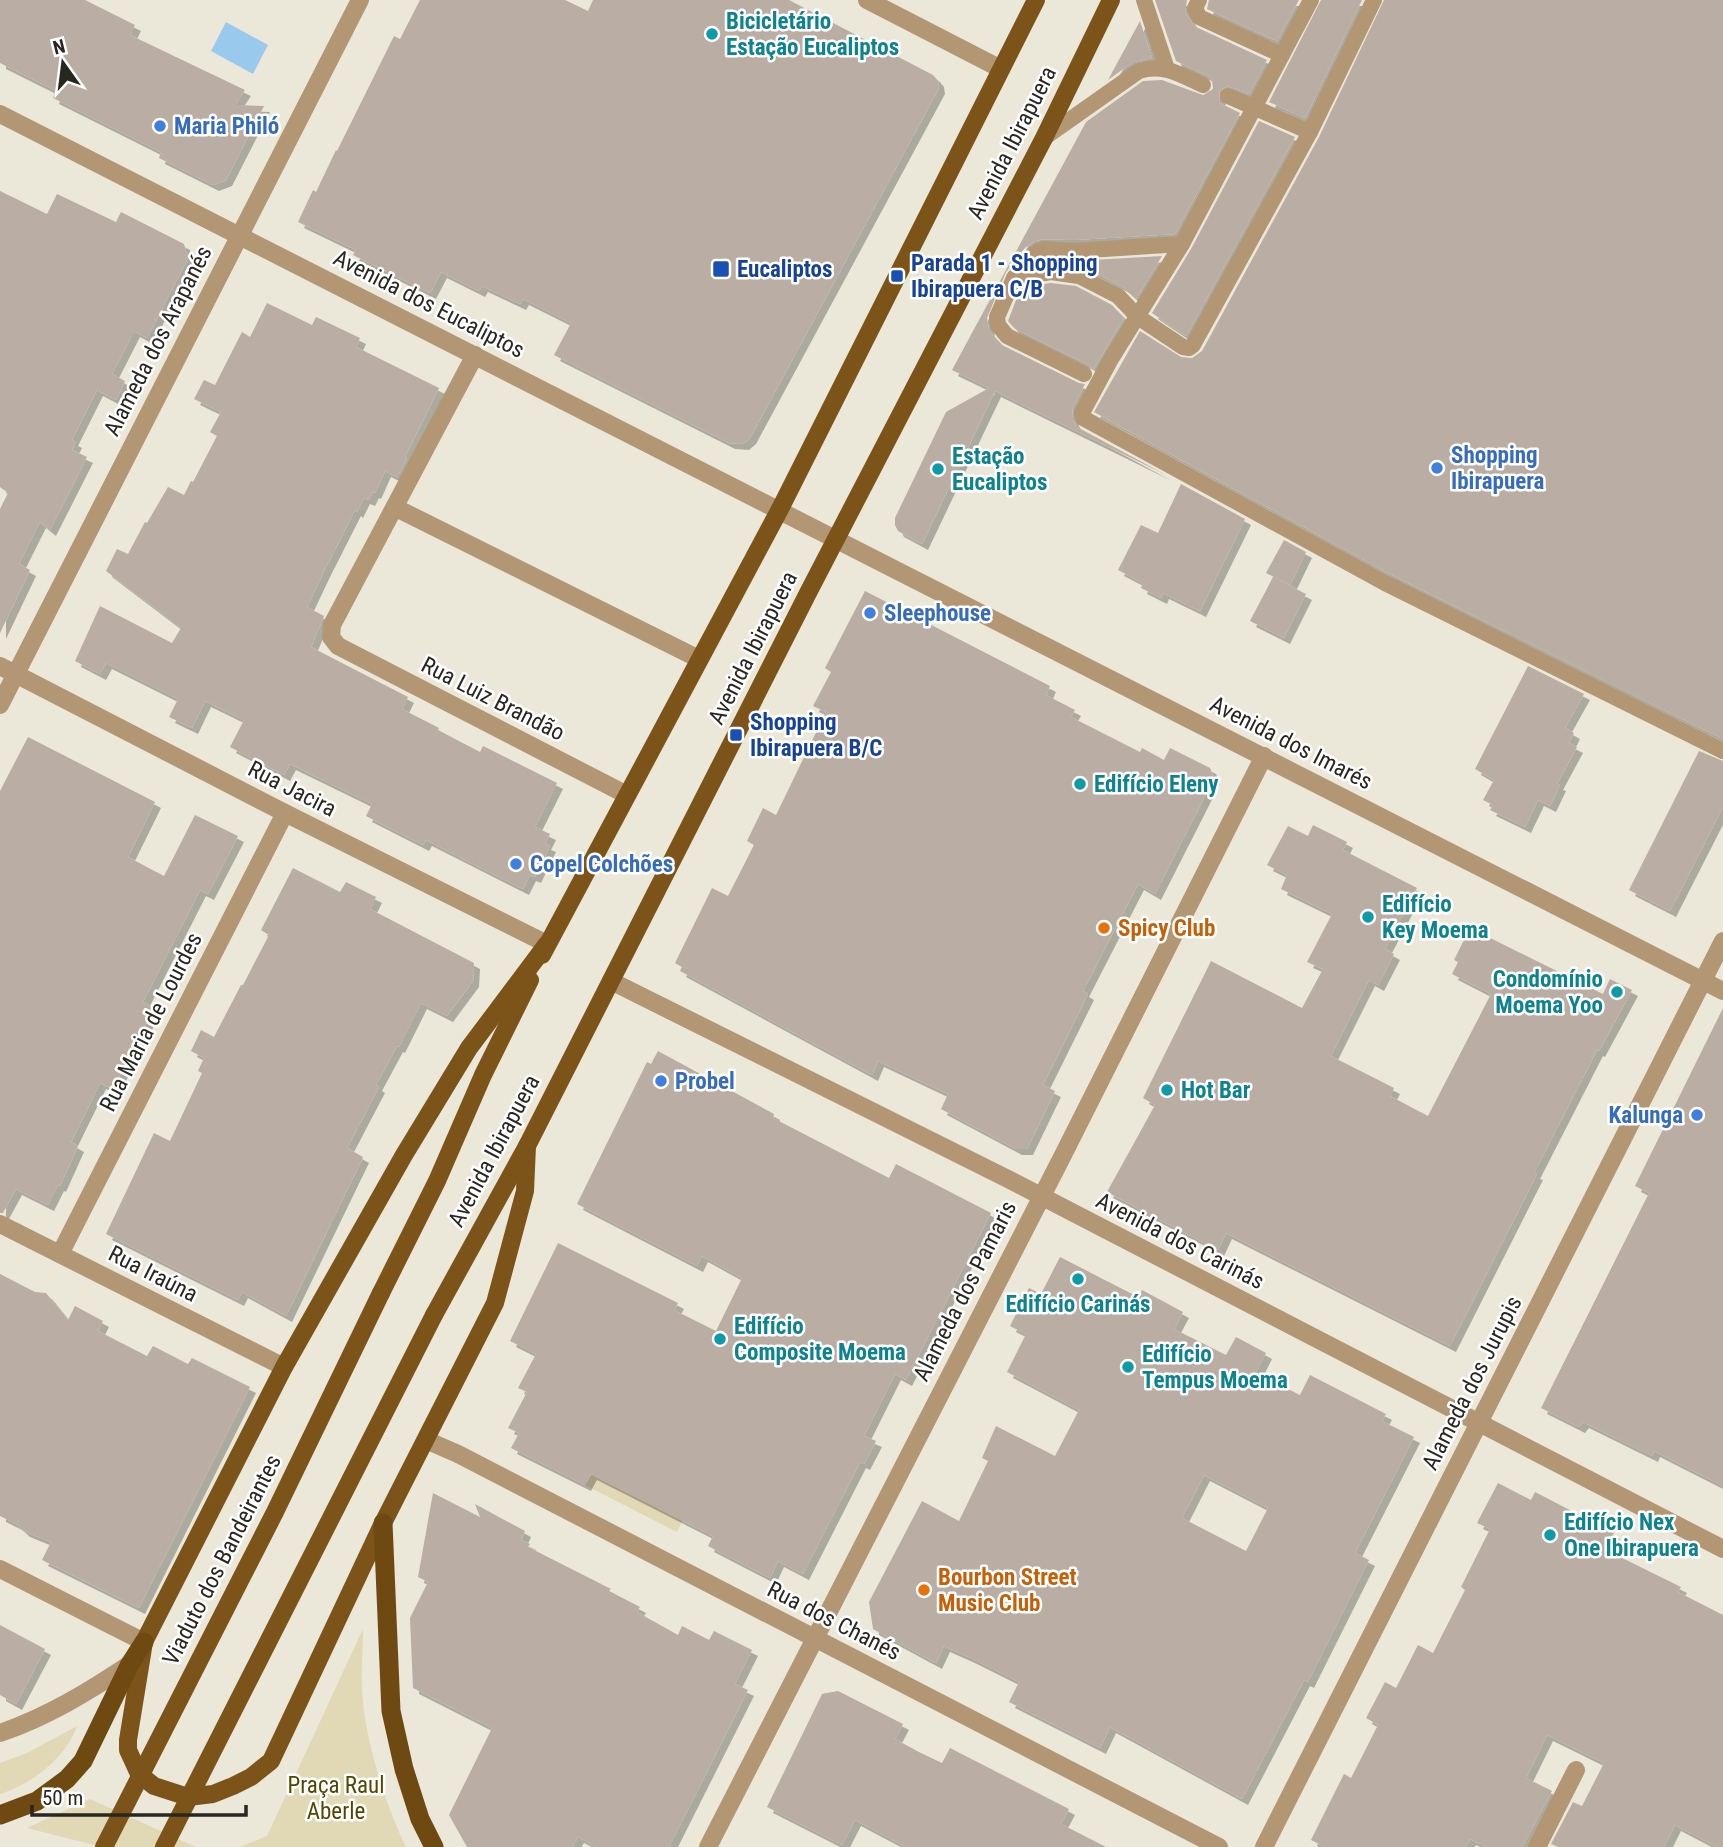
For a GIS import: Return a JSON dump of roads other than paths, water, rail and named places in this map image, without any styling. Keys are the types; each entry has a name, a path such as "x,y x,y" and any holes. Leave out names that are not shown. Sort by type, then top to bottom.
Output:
{"highway":[{"path":"383,1523 391,1711 412,1794 420,1819 434,1847"},
{"path":"0,1815 37,1801 67,1779 83,1762 130,1664 144,1642"}],"main road":[{"name":"Avenida Ibirapuera","path":"381,1293 437,1181 483,1075 547,944 780,509 1036,0"},
{"name":"Avenida Ibirapuera","path":"164,1847 433,1315 527,1146 1044,138 1111,0"},
{"path":"527,1146 525,1191 495,1303 383,1523 271,1761 251,1777 213,1794 188,1797 155,1786 139,1774 128,1750 144,1642 284,1367 404,1155 469,1048 547,944"},
{"name":"Viaduto dos Bandeirantes","path":"104,1847 275,1512 381,1293"}],"street":[{"name":"Alameda dos Arapanés","path":"0,705 8,671 360,0"},
{"path":"867,0 1001,69"},
{"name":"Avenida dos Eucaliptos","path":"0,114 836,539"},
{"path":"475,355 396,508 699,660"},
{"name":"Rua Luiz Brandão","path":"396,508 332,625 331,638 338,646 627,795"},
{"name":"Avenida dos Imarés","path":"836,539 1723,991"},
{"name":"Rua Jacira","path":"8,671 547,944"},
{"name":"Alameda dos Pamaris","path":"708,1847 1264,756"},
{"name":"Rua Maria de Lourdes","path":"60,1254 285,813"},
{"name":"Alameda dos Jurupis","path":"1265,1847 1723,940"},
{"name":"Avenida dos Carinás","path":"611,981 1042,1196 1723,1549"},
{"name":"Rua Iraúna","path":"0,1224 284,1367"},
{"name":"Rua dos Chanés","path":"426,1440 470,1460 1219,1847"},
{"path":"0,1569 144,1642"},
{"path":"0,1733 33,1722 89,1692 130,1664"},
{"path":"1538,1847 1576,1770"}],"lane":[{"path":"1144,0 1167,69"},
{"path":"1199,0 1195,8 1199,17 1282,55"},
{"path":"1311,0 1182,244 1111,359 1082,413 1084,421 1385,583 1723,751"},
{"path":"1014,278 1051,272 1079,276 1118,296 1138,317 1183,347 1189,348 1193,345 1310,132 1374,0"},
{"path":"1044,138 1139,71 1151,67 1167,69 1203,85"},
{"path":"1228,96 1310,132"},
{"path":"1084,374 1007,337 1000,330 997,317 1014,278 1033,255 1044,249 1073,251 1182,244"}],"water":[{"path":"226,22 268,45 253,74 211,51"}],"place":[{"name":"Bicicletário Estação Eucaliptos","path":"712,34"},
{"name":"Maria Philó","path":"160,126"},
{"name":"Eucaliptos","path":"721,269"},
{"name":"Parada 1 - Shopping Ibirapuera C/B","path":"897,276"},
{"name":"Shopping Ibirapuera","path":"1437,468"},
{"name":"Estação Eucaliptos","path":"938,469"},
{"name":"Sleephouse","path":"870,613"},
{"name":"Shopping Ibirapuera B/C","path":"736,735"},
{"name":"Edifício Eleny","path":"1080,784"},
{"name":"Copel Colchões","path":"516,864"},
{"name":"Edifício Key Moema","path":"1368,917"},
{"name":"Spicy Club","path":"1104,928"},
{"name":"Condomínio Moema Yoo","path":"1617,992"},
{"name":"Probel","path":"661,1081"},
{"name":"Hot Bar","path":"1167,1090"},
{"name":"Kalunga","path":"1697,1115"},
{"name":"Edifício Carinás","path":"1078,1279"},
{"name":"Edifício Composite Moema","path":"720,1339"},
{"name":"Edifício Tempus Moema","path":"1128,1367"},
{"name":"Edifício Nex One Ibirapuera","path":"1550,1535"},
{"name":"Bourbon Street Music Club","path":"924,1590"}],"park label":[{"name":"Praça Raul Aberle","path":"336,1798"}]}
